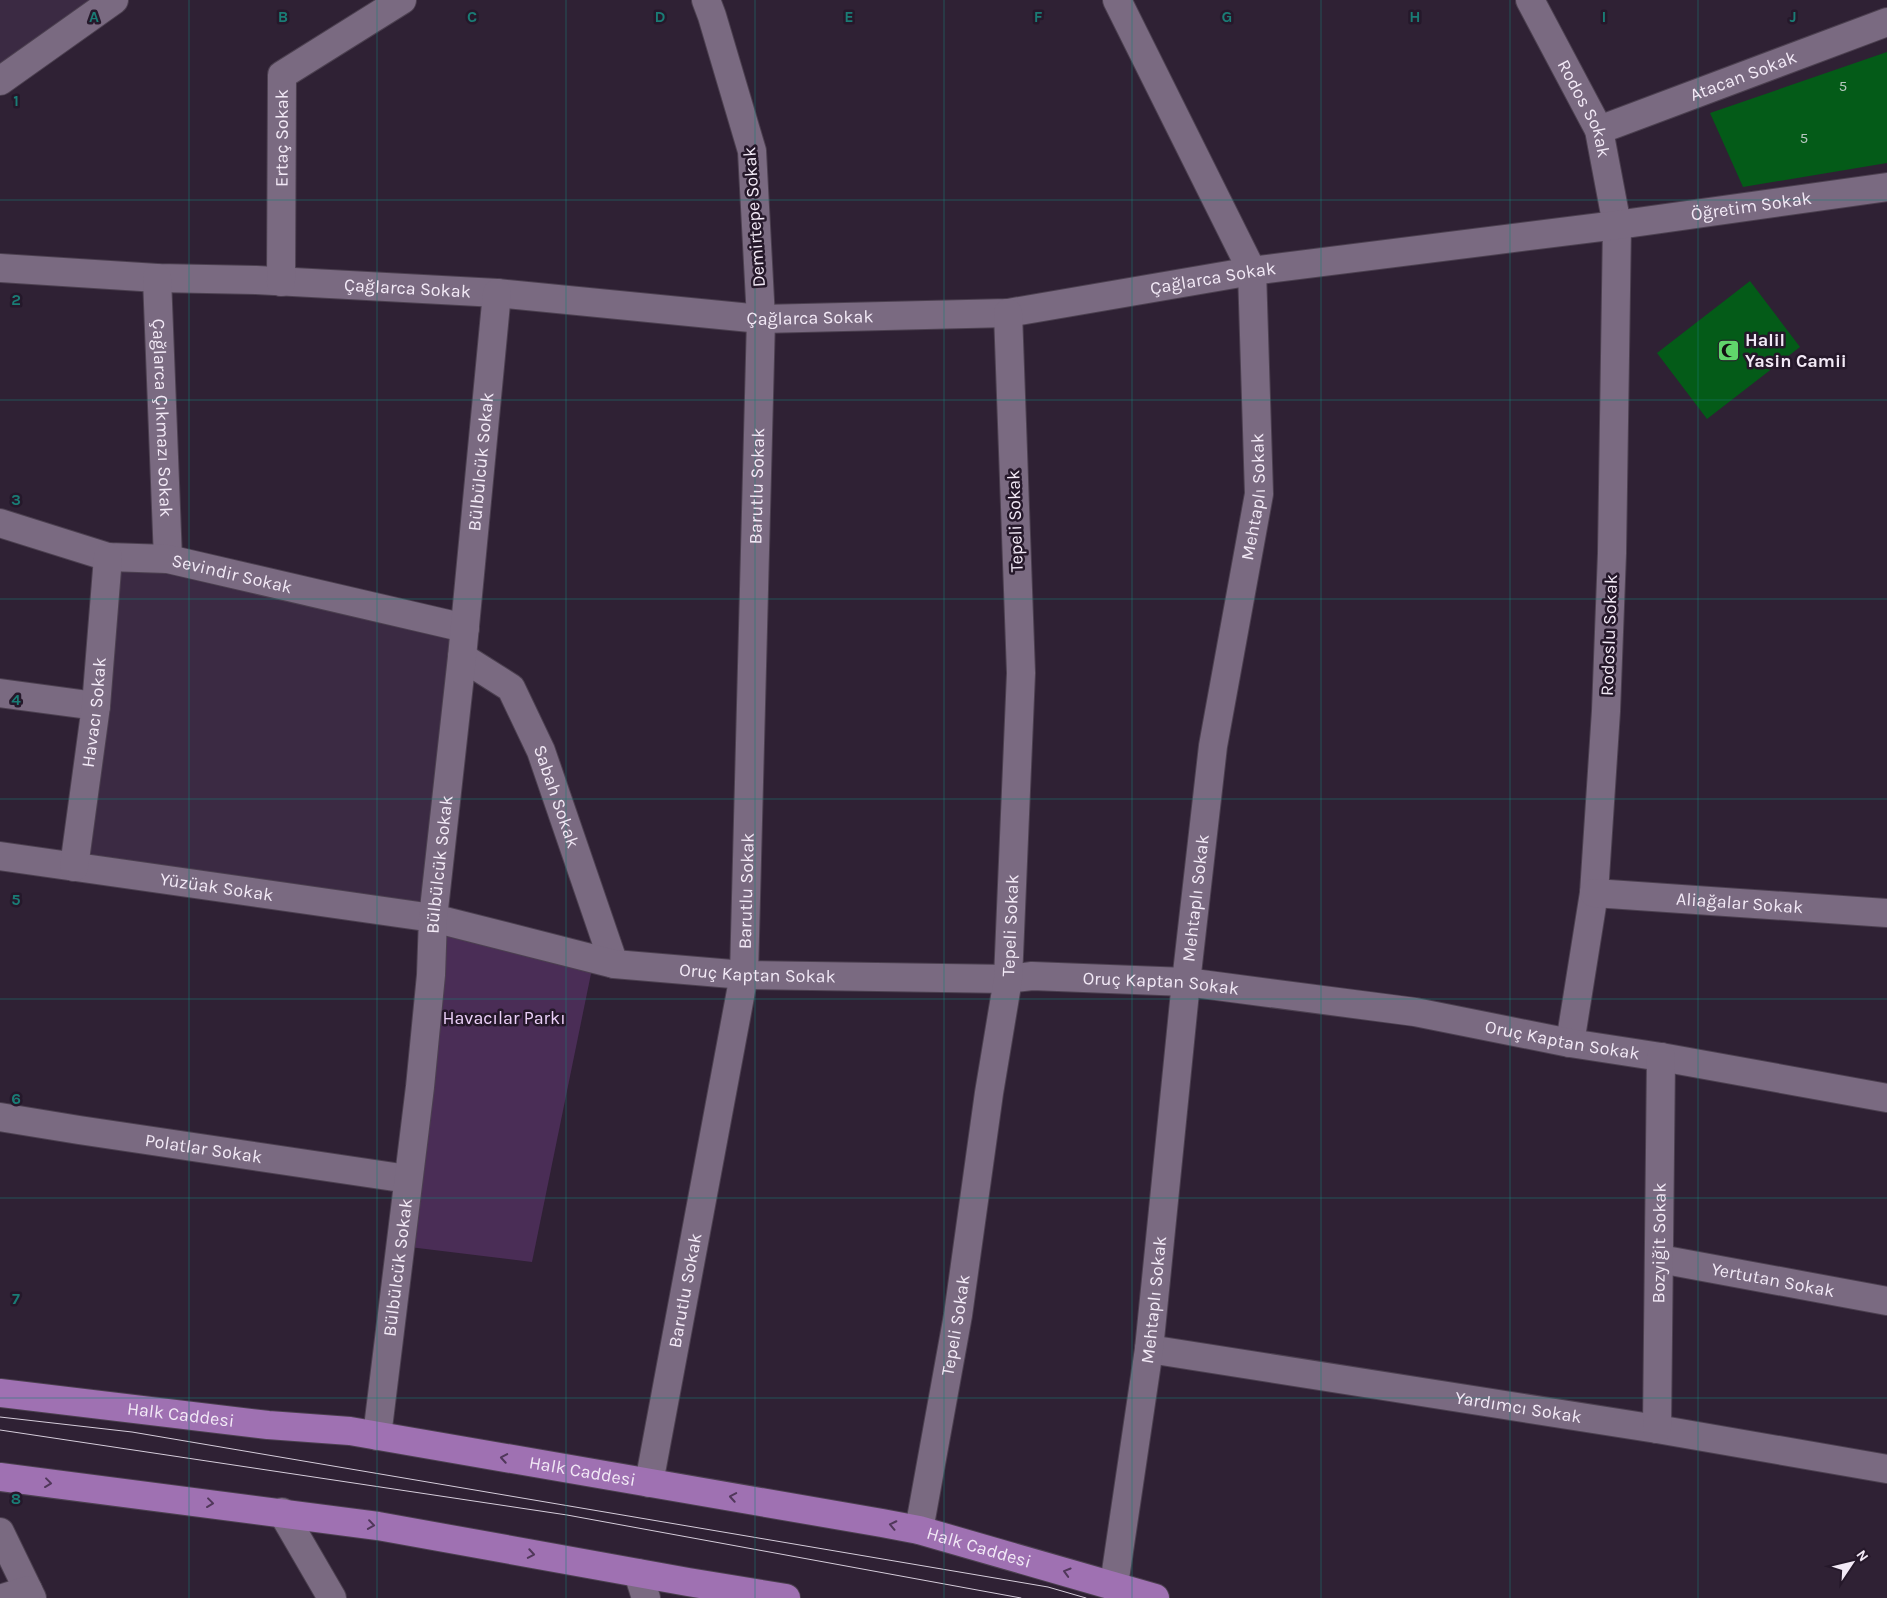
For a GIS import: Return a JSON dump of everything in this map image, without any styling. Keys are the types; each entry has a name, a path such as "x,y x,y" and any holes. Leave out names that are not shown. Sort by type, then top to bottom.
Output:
{"main road":[{"name":"Halk Caddesi","path":"0,1393 268,1425 350,1431 873,1521 919,1530 1155,1598"},
{"path":"0,1477 282,1512 378,1526 642,1586 786,1598"}],"street":[{"path":"0,81 114,0"},
{"name":"Ertaç Sokak","path":"281,282 282,75 402,0"},
{"name":"Demirtepe Sokak","path":"706,0 752,151 761,319"},
{"path":"1117,0 1252,271"},
{"name":"Rodos Sokak","path":"1530,0 1599,130 1616,225"},
{"name":"Atacan Sokak","path":"1599,130 1887,22"},
{"name":"Öğretim Sokak","path":"1616,225 1887,187"},
{"name":"Çağlarca Sokak","path":"0,268 157,278 497,293 761,319 1008,313 1252,271 1616,225"},
{"name":"Rodoslu Sokak","path":"1570,1043 1594,893 1606,711 1612,553 1616,225"},
{"name":"Mehtaplı Sokak","path":"1114,1585 1149,1349 1186,982 1214,746 1259,494 1252,271"},
{"name":"Çağlarca Çıkmazı Sokak","path":"157,278 168,559"},
{"name":"Bülbülcük Sokak","path":"377,1436 420,1087 428,1003 433,918 465,628 497,293"},
{"name":"Tepeli Sokak","path":"919,1530 958,1315 989,1093 1008,979 1021,673 1008,313"},
{"name":"Barutlu Sokak","path":"649,1483 744,975 761,319"},
{"name":"Sevindir Sokak","path":"0,523 108,557 168,559 465,628"},
{"name":"Havacı Sokak","path":"74,867 96,706 108,557"},
{"name":"Sabah Sokak","path":"462,657 511,688 542,751 614,964"},
{"path":"0,693 96,706"},
{"name":"Yüzüak Sokak","path":"0,856 433,918"},
{"name":"Aliağalar Sokak","path":"1594,893 1887,914"},
{"name":"Oruç Kaptan Sokak","path":"433,918 614,964 744,975 1008,979 1032,976 1186,982 1415,1012 1570,1043 1661,1057 1887,1098"},
{"name":"Bozyiğit Sokak","path":"1657,1429 1661,1057"},
{"name":"Polatlar Sokak","path":"0,1117 408,1179"},
{"name":"Yertutan Sokak","path":"1660,1259 1887,1301"},
{"name":"Yardımcı Sokak","path":"1149,1349 1657,1429 1887,1469"},
{"path":"282,1512 332,1598"},
{"path":"0,1532 30,1594 3,1598"}],"shaded area":[{"path":"0,0 114,0 0,81"},
{"path":"108,557 465,628 433,918 74,867"}],"green space":[{"name":"Havacılar Parkı","path":"433,918 594,959 532,1262 401,1246"}],"building":[{"path":"1887,52 1887,163 1743,187 1710,113"},
{"name":"Halil Yasin Camii","path":"1750,281 1800,347 1707,419 1657,353"}],"tram line":[{"path":"0,1417 132,1432 1048,1587 1086,1598"},
{"path":"0,1430 567,1515 1021,1598"}],"place":[{"name":"Halil Yasin Camii","path":"1729,350"}]}
